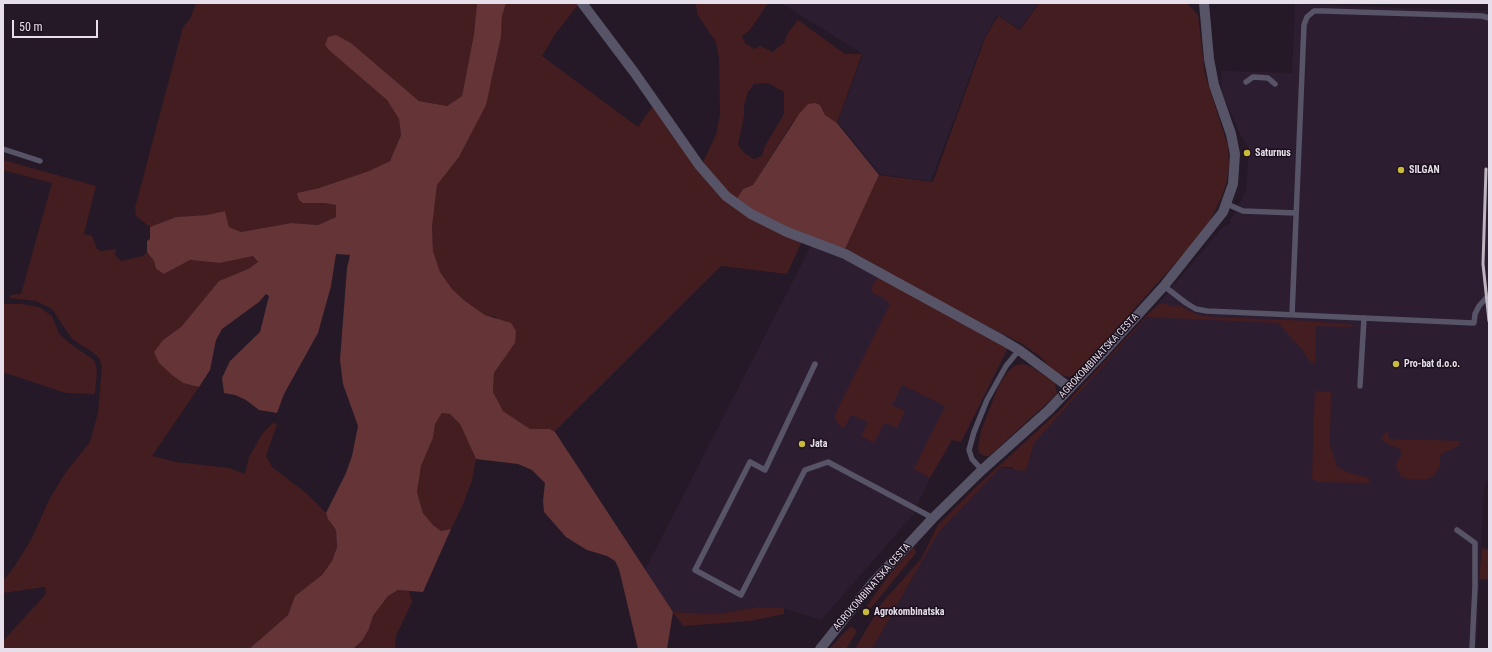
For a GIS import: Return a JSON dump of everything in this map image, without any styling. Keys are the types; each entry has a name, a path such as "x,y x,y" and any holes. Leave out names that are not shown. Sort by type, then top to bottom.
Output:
{"street":[{"path":"582,3 634,72 699,165 726,196 751,214 787,232 845,254 873,268 1019,350 1070,388"},
{"name":"AGROKOMBINATSKA CESTA","path":"820,649 871,585 933,518 982,470 1049,410 1164,286 1211,228 1227,204 1233,184 1235,154 1231,134 1214,85 1208,59 1204,3"}],"lane":[{"path":"1292,315 1304,24 1307,17 1314,11 1324,11 1482,16 1489,18"},
{"path":"1246,82 1253,77 1268,78 1275,84"},
{"path":"3,149 40,161"},
{"path":"1227,204 1243,211 1296,213"},
{"path":"1164,286 1196,309 1207,311 1474,323 1475,314 1479,306 1489,295"},
{"path":"1360,386 1364,318"},
{"path":"982,470 972,459 969,450 974,432 987,400 1006,366 1019,350"},
{"path":"815,364 765,470 750,462 695,570 741,595 805,470 828,462 933,518"},
{"path":"1457,530 1474,543 1475,587 1472,649"}],"shaded area":[{"path":"196,3 477,3 474,34 462,96 447,106 419,101 351,43 357,74 387,100 399,119 401,135 390,161 369,171 319,188 297,193 303,203 324,203 336,205 336,217 318,225 291,223 241,232 229,227 225,211 207,215 176,217 150,227 136,216 135,208 183,27 190,19"},
{"path":"477,3 506,3 502,16 501,37 486,105 459,157 437,185 432,227 433,251 440,272 452,289 465,301 485,315 511,323 516,331 515,343 494,373 493,392 503,411 530,429 550,429 555,432 673,612 667,649 638,649 619,569 615,561 607,556 587,550 566,537 544,512 543,501 545,483 532,470 518,464 476,459 460,424 450,414 442,413 435,424 433,438 421,466 417,492 423,513 433,525 441,531 451,529 423,592 398,590 388,596 373,616 369,629 362,641 353,649 249,649 288,615 295,596 322,575 332,561 337,547 336,530 328,519 326,513 346,473 352,456 358,426 343,384 340,360 347,268 350,255 336,254 331,286 318,333 284,394 277,413 259,410 246,400 235,395 224,393 222,378 230,361 260,332 269,296 266,294 259,302 222,329 216,340 210,370 199,387 183,383 172,375 159,363 154,352 163,340 181,327 219,281 248,269 258,262 253,256 220,263 190,260 164,274 156,269 154,261 147,252 147,241 150,239 150,227 176,217 207,215 225,211 229,227 241,232 291,223 318,225 336,217 336,205 324,203 303,203 299,200 297,193 319,188 369,171 390,161 401,135 399,119 387,100 329,50 325,45 328,37 336,35 351,43 419,101 447,106 462,96 474,34"},
{"path":"506,3 576,3 578,5 555,34 542,56 638,127 653,106 691,161 714,189 802,241 787,274 721,266 554,432 550,429 530,429 503,411 493,392 494,373 515,343 496,317 485,315 465,301 452,289 440,272 433,251 432,227 437,185 459,157 476,124 491,84 501,37 502,16"},
{"path":"696,3 768,3 750,30 742,36 745,43 754,49 761,46 772,52 784,43 788,33 798,20 845,54 862,54 837,123 825,115 820,105 808,104 791,125 753,185 743,189 736,200 715,179 703,162 716,135 720,115 719,58 716,42 697,14","holes":["768,83 784,92 784,114 765,146 762,156 754,159 744,153 738,145 744,116 744,105 748,92 754,84"]},
{"path":"781,3 1038,3 1020,29 997,15 984,38 931,181 880,174 838,122 863,54"},
{"path":"1039,3 1187,3 1198,15 1205,74 1228,146 1229,166 1227,180 1222,196 1209,223 1180,258 1108,338 1075,374 1069,377 1055,373 1041,357 1021,343 931,298 869,261 845,249 879,175 933,182 985,38 998,16 1020,30"},
{"path":"1295,4 1489,11 1489,479 1484,486 1476,649 872,649 938,533 1001,467 1026,471 1034,443 1147,317 1222,228 1231,223 1230,221 1246,191 1249,154 1247,145 1241,136 1222,93 1221,71 1292,73"},
{"path":"815,103 820,105 825,115 837,123 879,175 845,249 778,225 736,200 743,189 753,185 799,114 808,104"},
{"path":"3,160 96,186 84,234 92,236 97,249 101,251 116,249 115,255 121,261 143,256 147,252 154,261 156,269 164,274 190,260 220,263 253,256 258,262 248,269 219,281 181,327 163,340 159,363 183,383 199,387 152,456 176,462 229,468 245,474 249,457 262,434 273,423 277,424 266,456 272,467 306,493 326,513 328,519 336,530 337,547 332,561 322,576 295,596 288,615 249,649 3,649 3,641 46,594 45,587 3,593 3,581 31,540 50,498 66,472 90,442 98,413 102,366 99,358 72,339 52,309 36,301 10,298 10,295 21,294 52,183 3,170"},
{"path":"811,246 841,256 1007,351 961,442 952,440 930,478 913,515 821,620 784,608 757,607 718,614 673,612 645,570"},
{"path":"880,278 1008,347 961,442 952,440 930,478 914,469 945,406 902,385 892,405 905,411 897,428 884,423 874,443 861,436 868,422 851,415 844,428 837,423 835,416 890,304 884,298 874,294 871,289 876,279"},
{"path":"3,304 22,304 39,307 52,316 59,334 73,346 94,360 97,371 95,394 66,393 6,373 3,374"},
{"path":"1160,304 1175,307 1177,305 1198,315 1213,317 1309,321 1353,325 1352,327 1316,326 1315,363 1310,362 1301,348 1278,323 1147,317 1034,443 1026,471 1014,470 1012,467 1001,467 938,533 872,649 855,649 882,603 921,559 938,525 978,485 1060,410 1149,313"},
{"path":"1023,364 1032,367 1055,383 1057,394 989,456 984,456 979,453 978,447 981,431 999,385 1009,370 1016,365"},
{"path":"1315,391 1331,392 1330,444 1337,467 1347,472 1369,478 1369,483 1319,482 1312,479"},
{"path":"442,413 450,414 460,424 476,459 472,480 462,507 451,529 441,531 433,525 423,513 417,492 421,466 433,438 435,424"},
{"path":"1385,432 1387,432 1390,439 1461,441 1458,446 1441,454 1439,468 1434,476 1427,479 1408,479 1401,477 1397,469 1396,464 1402,450 1385,443 1382,439"},
{"path":"914,547 916,553 871,608 867,606 888,576"},
{"path":"1482,548 1489,550 1489,580 1479,579"},
{"path":"398,590 409,591 412,602 396,636 395,649 353,649 362,641 369,629 373,616 388,596"},
{"path":"757,607 784,608 784,614 750,621 683,626 673,612 718,614"},
{"path":"851,626 857,631 846,649 829,649"}],"railway":[{"path":"1486,169 1483,264 1489,321"}],"place":[{"name":"Saturnus","path":"1247,153"},
{"name":"SILGAN","path":"1401,170"},
{"name":"Pro-bat d.o.o.","path":"1396,364"},
{"name":"Jata","path":"802,444"},
{"name":"Agrokombinatska","path":"866,612"}]}
